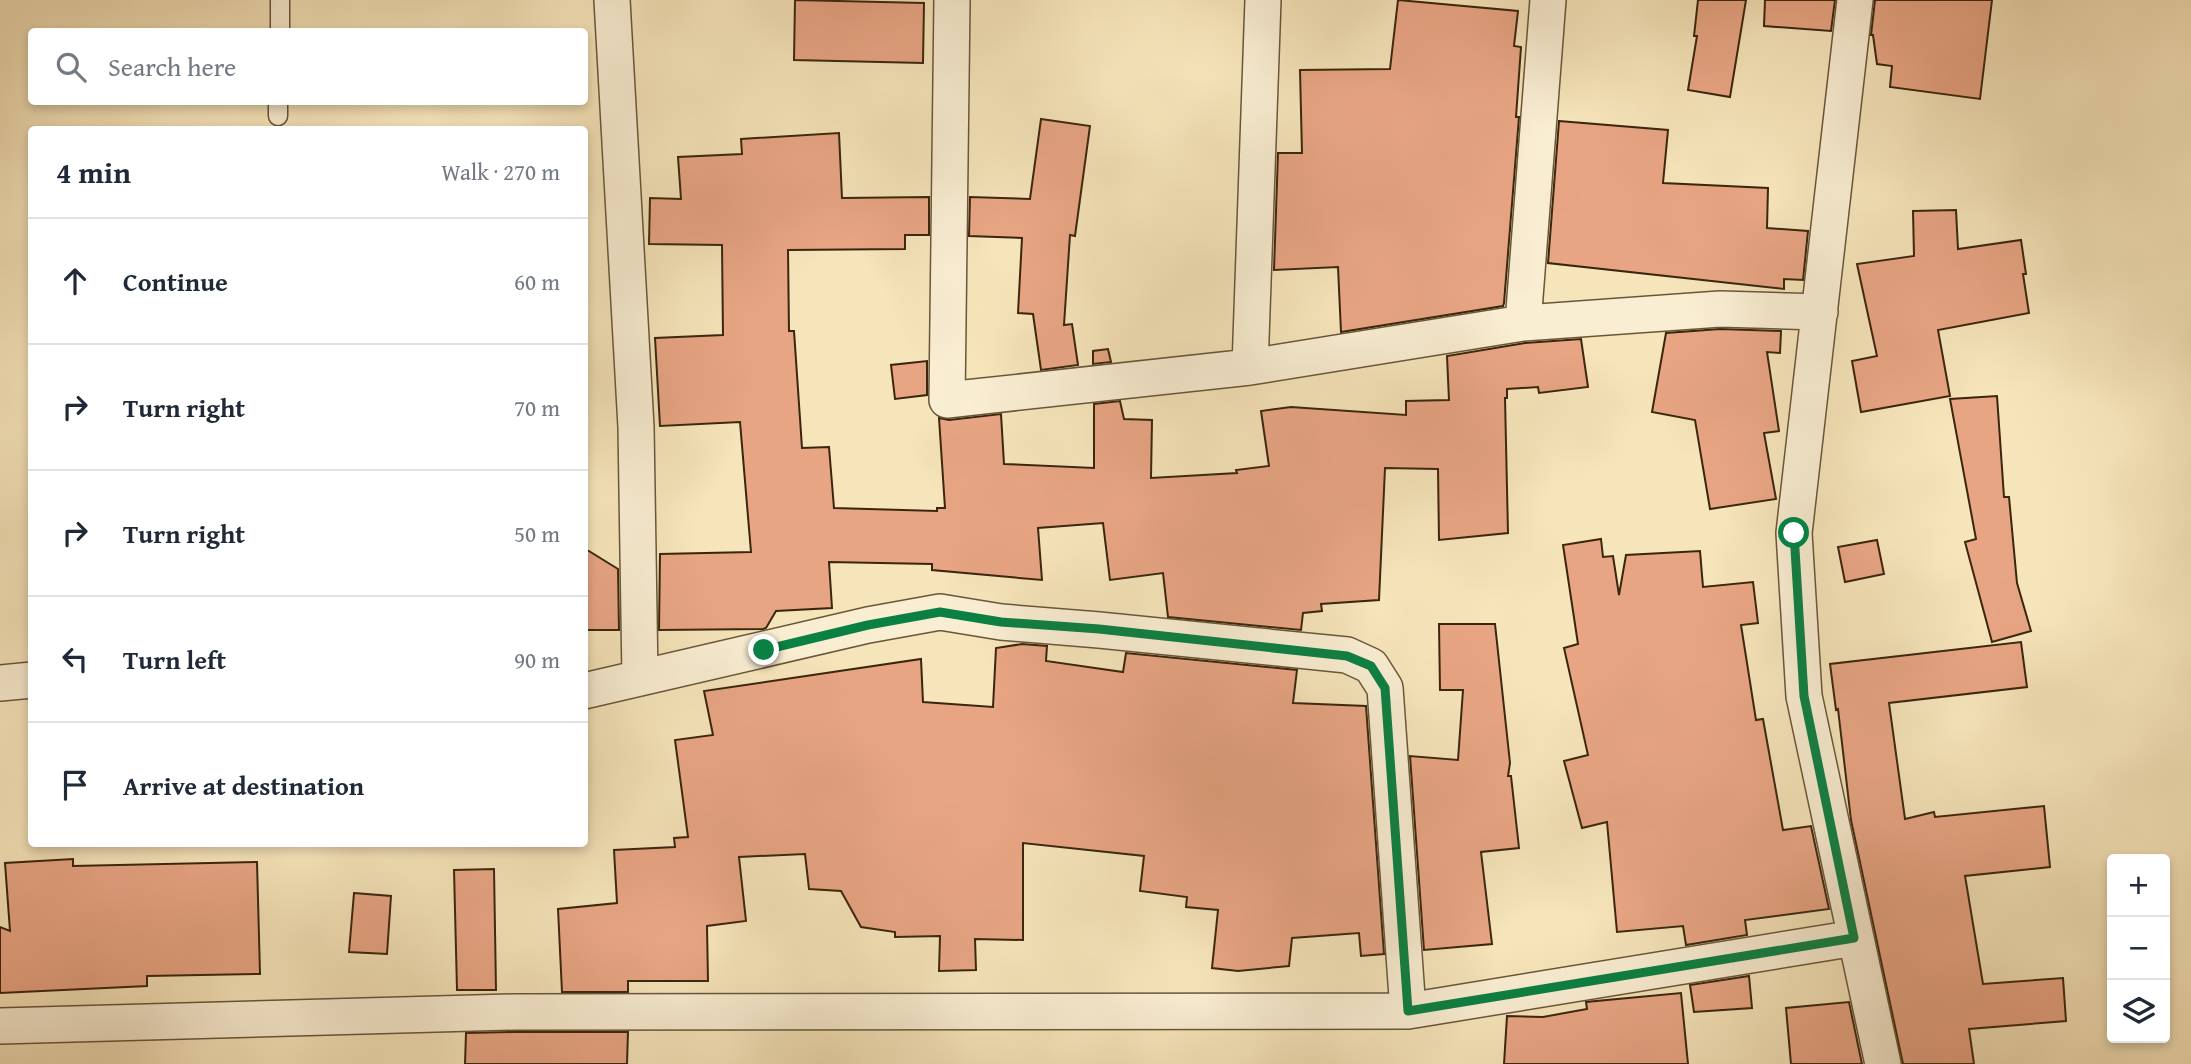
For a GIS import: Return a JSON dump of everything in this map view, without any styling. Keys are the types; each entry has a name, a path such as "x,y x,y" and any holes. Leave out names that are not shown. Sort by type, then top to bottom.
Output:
{"street":[{"path":"612,0 636,427 640,678"},
{"path":"952,0 947,400 1250,368 1523,323 1720,309 1820,312"},
{"path":"1250,368 1263,0"},
{"path":"1523,323 1548,0"},
{"path":"1855,0 1794,533 1804,696 1883,1064"},
{"path":"588,690 868,625 940,612 1001,622 1099,629 1347,656 1371,666 1385,688 1408,1011"},
{"path":"0,682 28,680"},
{"path":"0,1026 514,1012 1408,1011 1854,938"}],"lane":[{"path":"280,28 281,0"}],"building":[{"path":"795,0 924,3 923,63 794,60"},
{"path":"1398,0 1518,11 1514,46 1521,47 1516,117 1519,117 1504,303 1503,306 1341,332 1338,267 1274,270 1278,153 1302,153 1300,70 1390,69"},
{"path":"1698,0 1746,0 1730,97 1688,90 1697,36 1694,36"},
{"path":"1765,0 1835,0 1831,31 1764,26"},
{"path":"1875,0 1992,0 1980,99 1890,87 1892,66 1877,64 1871,35"},
{"path":"1041,119 1090,126 1075,236 1070,235 1064,325 1072,324 1078,365 1041,370 1033,314 1018,313 1022,238 969,236 970,197 1030,199"},
{"path":"1559,121 1668,130 1663,183 1768,188 1767,228 1808,231 1803,280 1784,279 1784,289 1548,263"},
{"path":"839,133 842,198 929,197 929,235 905,235 905,249 788,250 789,331 794,331 802,448 829,447 834,508 937,511 937,508 945,508 939,418 949,420 1001,414 1004,464 1094,468 1094,404 1120,401 1124,419 1152,420 1151,478 1237,473 1236,470 1269,466 1261,411 1291,407 1406,415 1406,401 1449,400 1447,356 1525,343 1581,339 1588,387 1539,393 1538,387 1507,389 1508,533 1439,540 1438,469 1385,468 1379,600 1321,604 1322,611 1303,613 1301,630 1168,617 1163,573 1110,580 1103,523 1038,528 1042,580 932,570 932,564 829,562 832,608 776,611 763,629 659,630 660,554 751,552 740,422 660,426 655,338 723,335 722,245 649,244 650,198 681,199 678,157 742,154 741,139"},
{"path":"1956,210 1958,249 2021,240 2029,313 1938,330 1950,396 1861,412 1852,361 1877,356 1857,264 1914,256 1913,211"},
{"path":"1720,329 1781,331 1780,353 1767,352 1779,431 1764,433 1776,499 1710,509 1695,420 1652,412 1666,333"},
{"path":"1108,349 1111,362 1093,364 1093,351"},
{"path":"927,361 927,395 895,399 891,365"},
{"path":"1997,396 2004,497 2009,497 2017,583 2031,631 1992,642 1965,542 1976,539 1950,399"},
{"path":"1601,539 1603,557 1613,556 1619,595 1626,555 1700,551 1703,587 1753,582 1758,623 1741,625 1756,720 1763,719 1783,830 1811,826 1829,909 1745,920 1747,935 1686,945 1683,926 1617,932 1607,822 1582,828 1564,761 1588,755 1564,648 1578,644 1563,545"},
{"path":"1877,540 1884,574 1845,582 1838,547"},
{"path":"588,550 618,569 619,630 588,630"},
{"path":"1439,624 1495,624 1510,763 1508,776 1511,776 1519,848 1481,852 1492,944 1424,950 1410,756 1458,760 1463,690 1440,690"},
{"path":"2021,642 2027,687 1889,703 1905,819 1934,812 1935,817 2044,806 2050,867 1965,876 1983,984 2063,978 2066,1021 1969,1029 1974,1064 1903,1064 1851,820 1830,664"},
{"path":"1022,644 1047,646 1046,661 1123,672 1126,653 1297,670 1293,703 1366,706 1384,954 1361,956 1359,933 1292,938 1289,966 1238,971 1212,968 1218,910 1186,907 1187,897 1140,891 1144,856 1023,843 1023,940 975,939 976,970 939,971 940,936 895,937 895,932 861,927 841,891 809,889 805,854 739,857 746,921 707,926 708,981 628,981 628,992 562,992 558,909 617,903 614,850 675,847 674,838 688,837 675,740 713,735 704,691 921,659 923,702 993,707 996,648"},
{"path":"73,859 73,866 257,862 260,974 147,976 147,986 0,993 0,927 10,931 5,863"},
{"path":"494,869 496,990 457,990 454,870"},
{"path":"354,893 391,896 387,954 349,952"},
{"path":"1749,976 1752,1008 1694,1012 1690,985"},
{"path":"1681,993 1688,1064 1504,1064 1507,1016 1543,1017 1587,1009 1586,1002"},
{"path":"1849,1002 1862,1064 1791,1064 1786,1008"},
{"path":"628,1032 627,1064 465,1064 466,1033"}],"route":[{"path":"764,650 868,625 940,612 1001,622 1099,629 1347,656 1371,666 1385,688 1408,1011 1854,938 1804,696 1794,533"}]}
